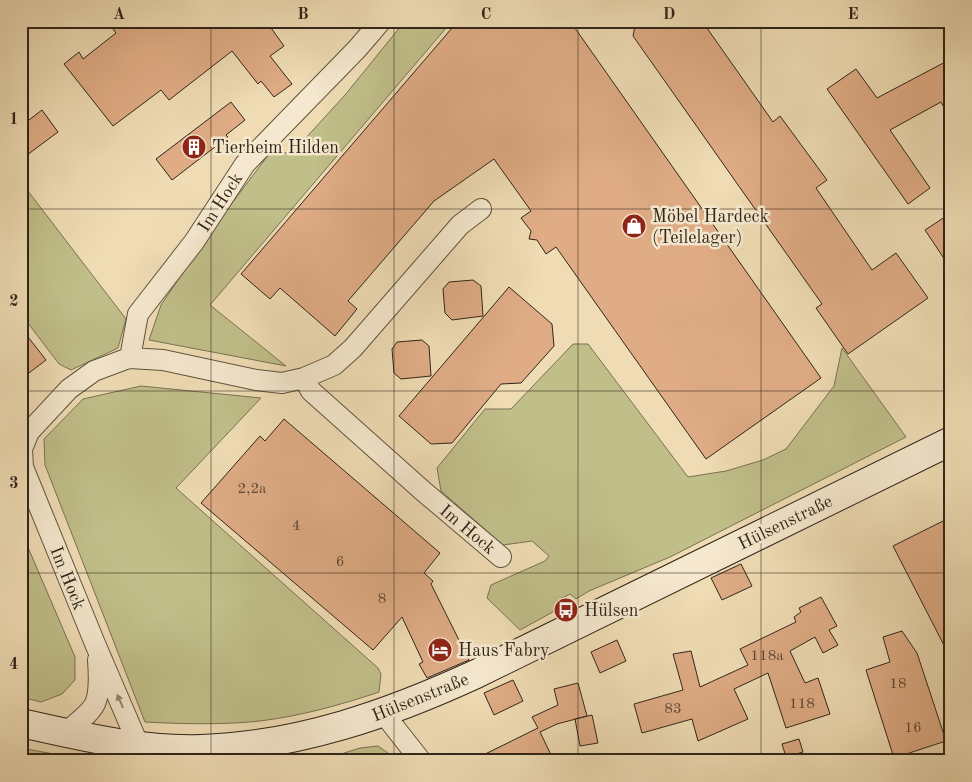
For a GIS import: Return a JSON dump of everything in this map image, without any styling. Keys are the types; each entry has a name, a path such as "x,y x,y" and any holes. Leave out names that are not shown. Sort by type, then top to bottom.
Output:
{"main road":[{"name":"Hülsenstraße","path":"21,723 139,746 200,750 272,743 325,731 384,714 476,674 951,441"}],"street":[{"name":"Im Hock","path":"130,358 138,314 194,242 245,164 381,21"},
{"name":"Im Hock","path":"139,746 23,467 22,449 29,432 69,389 94,371 130,358 162,360 282,383 304,378 334,365 353,348 460,225 481,208"},
{"name":"Im Hock","path":"304,378 311,391 423,491 502,557"},
{"name":"Im Hock","path":"65,733 92,708 96,701 100,674 96,646"},
{"path":"384,714 422,761"}],"shaded area":[{"path":"405,21 452,21 210,305 286,366 149,340 161,305 214,227 269,154 293,152 345,95"},
{"path":"21,182 126,319 118,348 71,370 59,364 21,314"},
{"path":"573,344 588,344 688,477 726,471 763,460 786,449 834,386 842,348 906,437 670,557 589,591 576,599 570,594 557,601 560,608 520,630 487,598 491,585 545,561 549,556 532,541 503,545 441,491 437,468 485,409 511,409"},
{"path":"141,386 261,398 176,488 378,668 381,674 379,692 320,710 260,721 202,724 145,722 45,465 44,439 83,399"},
{"path":"21,531 75,657 75,680 62,694 41,702 21,697"},
{"path":"378,746 388,753 394,761 319,761 360,748"},
{"path":"21,748 92,761 21,761"}],"building":[{"path":"107,21 266,21 284,46 270,56 292,84 274,97 261,81 258,84 232,51 169,100 161,90 113,126 64,64 79,52 83,59 116,33"},
{"name":"Möbel Hardeck (Teilelager)","path":"458,21 570,21 821,378 706,459 556,247 546,254 537,240 529,239 531,231 521,218 531,211 494,159 434,201 348,301 357,309 335,336 280,288 270,299 241,274"},
{"path":"636,21 702,21 773,122 780,116 827,180 816,188 872,270 896,253 928,298 848,354 816,308 822,304 633,36"},
{"path":"951,59 951,121 941,102 890,130 930,188 908,204 827,89 856,69 877,98"},
{"name":"Tierheim Hilden","path":"231,102 245,120 226,135 228,137 172,180 156,159"},
{"path":"42,110 58,132 27,155 21,147 21,126"},
{"path":"951,213 951,269 925,230"},
{"path":"473,280 481,286 483,316 452,320 445,313 443,289 449,282"},
{"path":"509,287 552,324 554,346 521,383 501,384 452,443 431,444 399,416"},
{"path":"21,328 46,360 21,379"},
{"path":"422,340 429,346 431,376 401,379 394,373 392,349 397,342"},
{"path":"284,419 440,553 424,573 433,581 431,584 469,660 427,678 419,664 423,662 402,617 373,650 201,503 260,436 265,441"},
{"path":"951,517 951,659 893,546"},
{"path":"741,564 752,586 722,600 711,578"},
{"path":"821,597 837,626 829,630 838,645 823,653 815,637 790,651 805,683 818,678 830,714 786,728 768,673 734,689 748,719 698,741 692,719 642,733 634,704 683,690 673,654 691,651 700,687 748,665 740,649 796,622 794,617 801,612 799,608"},
{"path":"902,631 917,653 946,741 894,758 866,670 890,662 883,637"},
{"path":"617,640 626,661 600,673 591,652"},
{"path":"513,680 523,701 494,715 484,693"},
{"path":"578,683 587,716 557,724 540,732 554,761 471,761 538,728 532,717 558,705 554,689"},
{"path":"592,715 598,743 580,746 575,719"},
{"path":"799,739 803,752 786,757 782,744"}],"place":[{"name":"Tierheim Hilden","path":"194,147"},
{"name":"Möbel Hardeck (Teilelager)","path":"634,226"},
{"name":"Hülsen","path":"566,610"},
{"name":"Haus Fabry","path":"440,650"}]}
